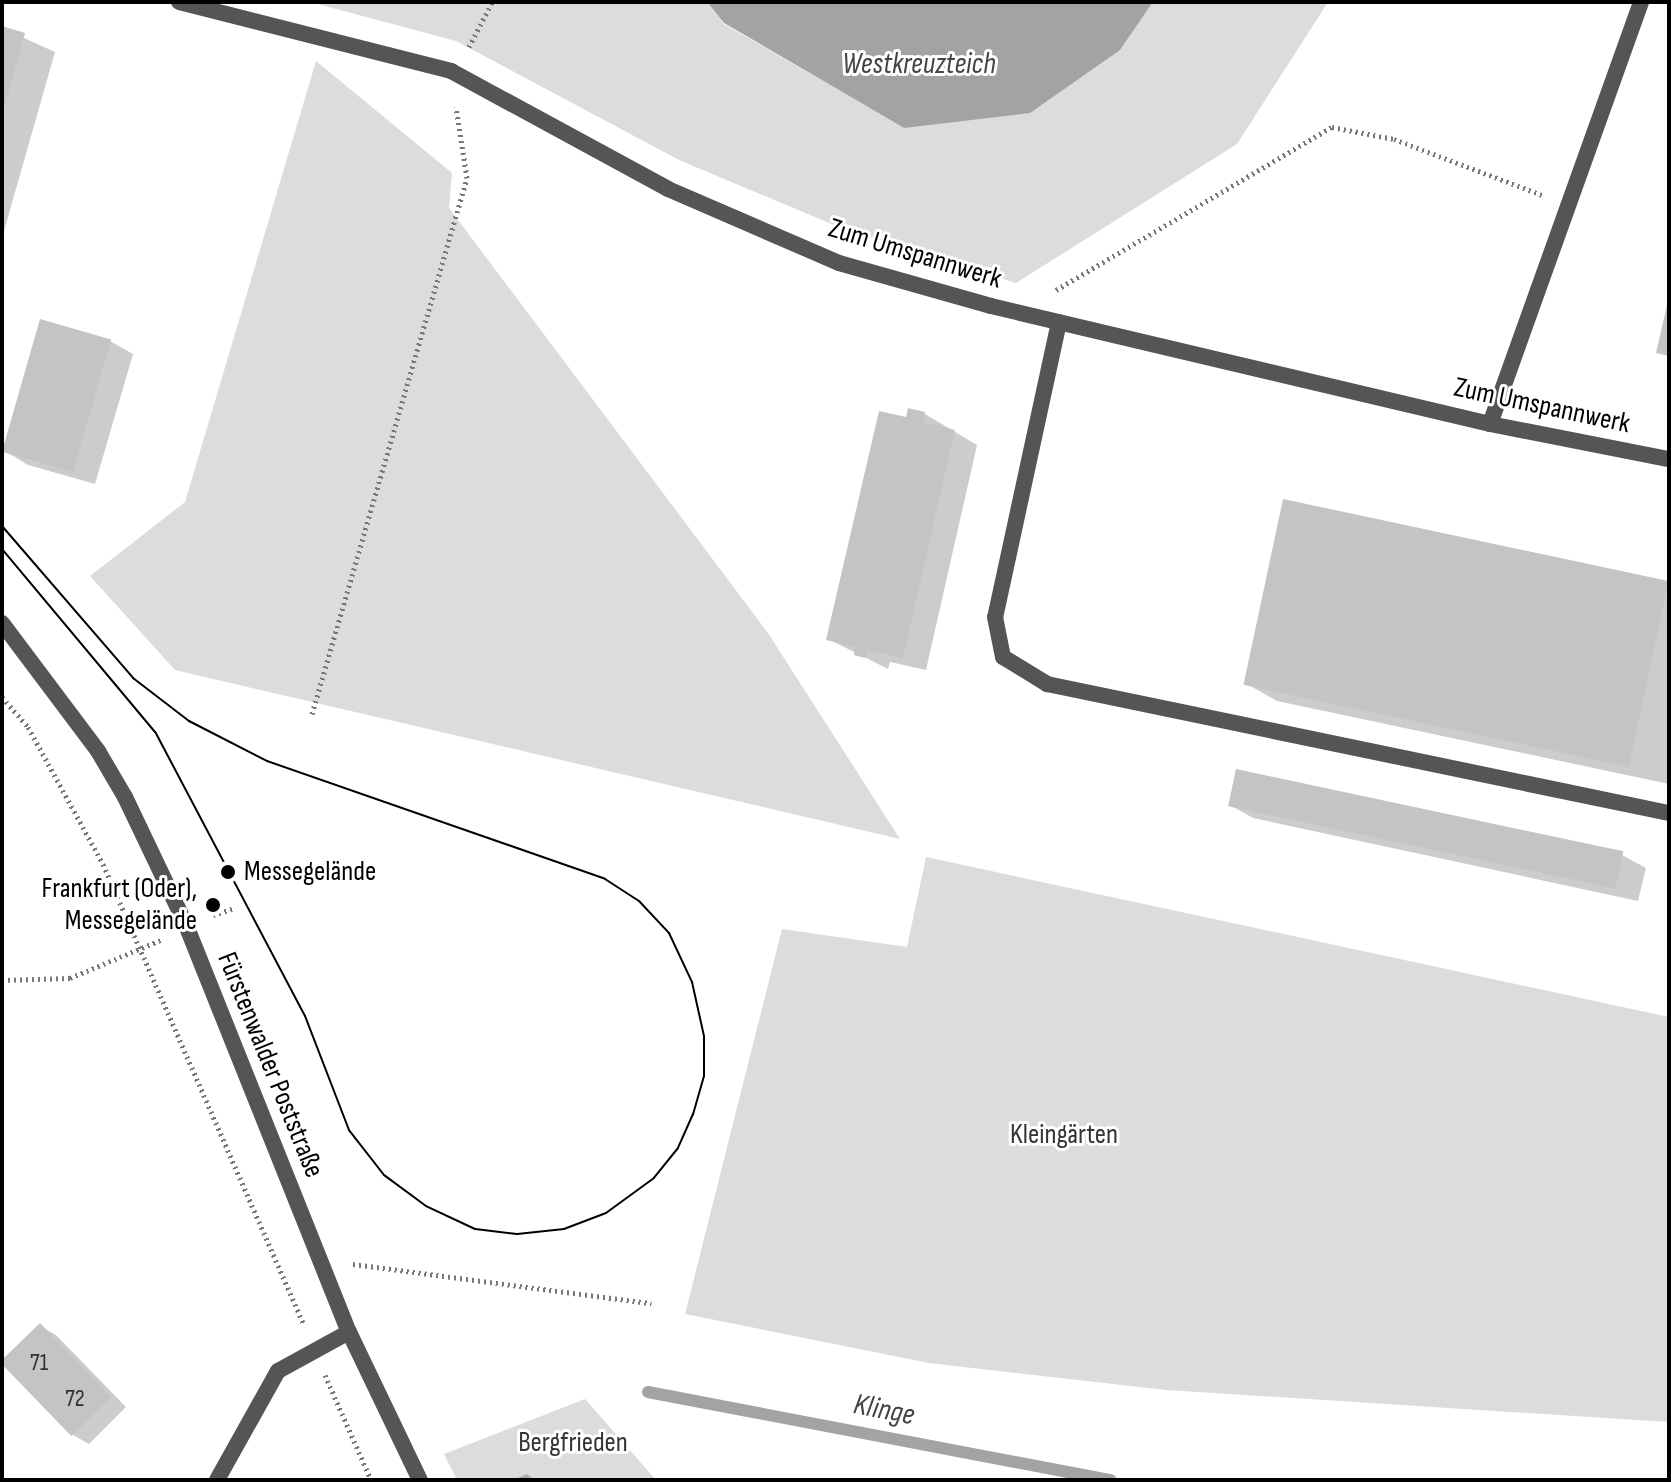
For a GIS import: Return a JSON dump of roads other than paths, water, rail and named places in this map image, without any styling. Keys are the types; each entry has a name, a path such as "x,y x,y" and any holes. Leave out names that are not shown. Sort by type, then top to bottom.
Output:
{"street":[{"name":"Zum Umspannwerk","path":"179,2 451,71 668,189 839,263 1018,312 1490,424 1669,459"},
{"path":"1490,424 1641,2"},
{"path":"1059,322 995,617 1003,657 1047,684 1669,813"},
{"name":"Fürstenwalder Poststraße","path":"2,623 98,751 186,925 349,1332 420,1480"},
{"path":"217,1480 278,1371 349,1332"}],"water":[{"name":"Westkreuzteich","path":"707,2 1153,2 1120,50 1030,113 904,128 724,23"}],"waterway":[{"name":"Klinge","path":"648,1392 1111,1480"}],"tram line":[{"path":"2,526 133,678 189,721 267,761 605,879 639,901 669,933 692,982 704,1036 704,1076 693,1114 678,1148 654,1178 606,1213 564,1229 517,1234 475,1229 426,1206 384,1175 349,1130 305,1016 155,732 2,549"}],"place":[{"name":"Messegelände","path":"228,872"},
{"name":"Frankfurt (Oder), Messegelände","path":"213,905"}],"park label":[{"name":"Kleingärten","path":"1064,1135"},
{"name":"Bergfrieden","path":"573,1443"}]}
